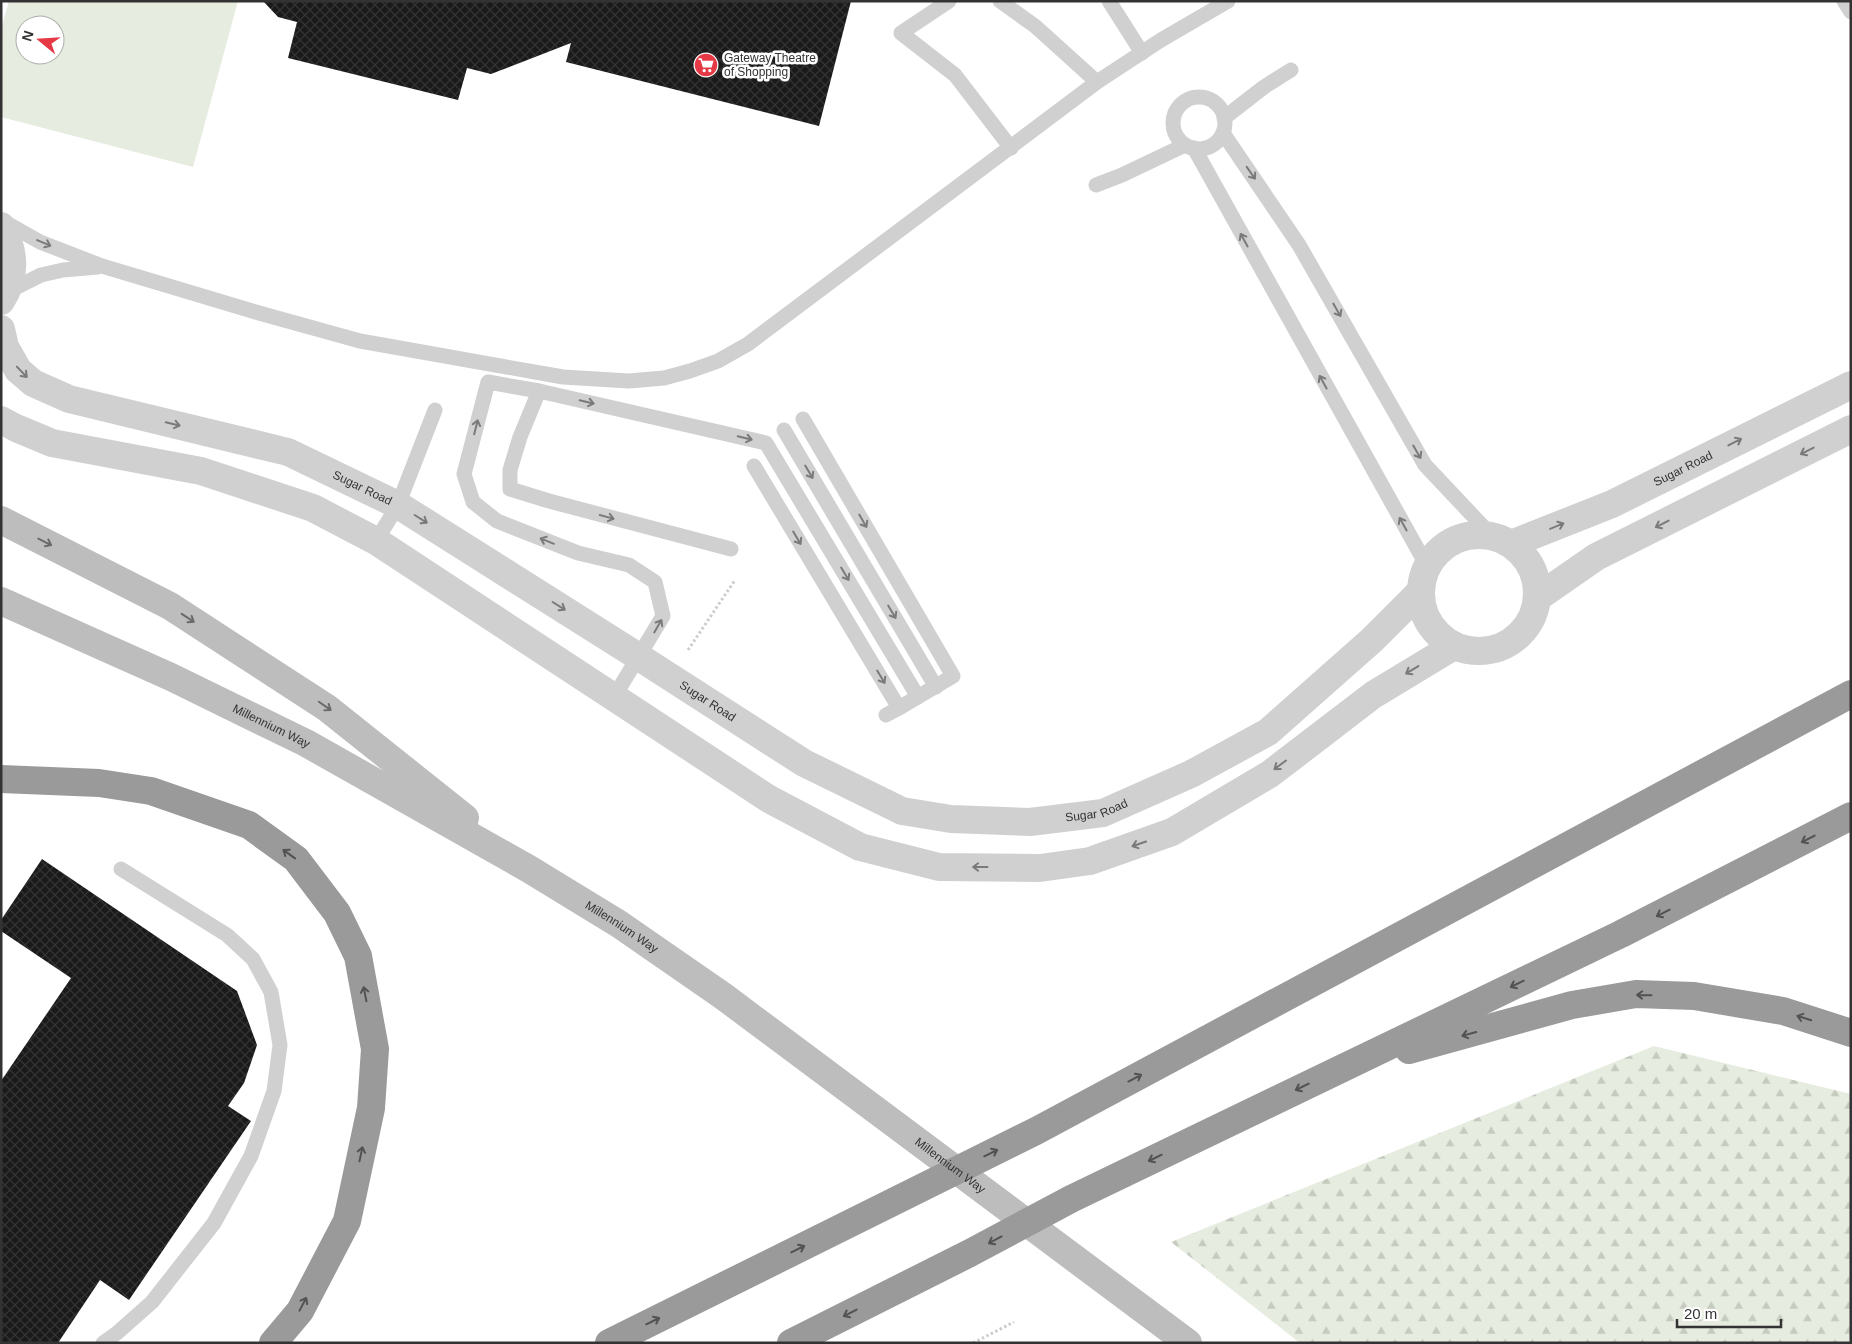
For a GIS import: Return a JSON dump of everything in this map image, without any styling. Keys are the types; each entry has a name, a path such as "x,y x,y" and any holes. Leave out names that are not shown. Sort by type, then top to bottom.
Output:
{"highway":[{"path":"609,1343 1045,1126 1851,694"},
{"path":"1,779 99,784 151,791 249,825 296,859 337,913 358,956 375,1049 371,1108 347,1221 300,1311 274,1343"},
{"path":"791,1343 970,1253 1080,1194 1621,934 1851,816"},
{"path":"1346,1066 1572,1005 1636,994 1694,996 1783,1011 1851,1033"}],"street":[{"path":"1,226 12,250 13,264 12,278 4,296"},
{"name":"Sugar Road","path":"1,329 6,348 18,370 33,383 69,399 288,452 398,505 804,763 902,810 951,819 1030,822 1103,812 1190,774 1268,732 1372,640 1420,592"},
{"name":"Sugar Road","path":"1501,540 1612,504 1851,385"},
{"path":"1,420 52,443 201,471 312,508 376,541 769,799 860,847 939,867 1040,868 1090,861 1172,832 1270,774 1373,695 1454,646"},
{"path":"1537,598 1596,556 1851,429"},
{"path":"1,520 170,606 327,708 529,869"},
{"path":"1466,535 1501,540 1523,554 1531,567 1536,582 1537,598 1530,620 1515,639 1493,649 1470,651 1454,646 1440,637 1429,624 1423,609 1420,592 1427,566 1443,546 1466,535"},
{"name":"Millennium Way","path":"1,601 171,677 306,743 529,869 618,924 699,979 1188,1343"}],"lane":[{"path":"949,1 901,33 955,75 1011,148"},
{"path":"1000,1 1035,26 1097,82"},
{"path":"1109,1 1142,52"},
{"path":"1,220 40,242 102,266 360,341 563,377 629,382 664,378 718,361 748,344 1097,82 1142,52 1228,1"},
{"path":"1844,1 1851,12"},
{"path":"1096,185 1190,147 1201,149 1214,144 1224,126 1264,87 1291,70"},
{"path":"1427,566 1190,147 1176,136 1173,124 1176,111 1184,101 1196,97 1209,99 1219,107 1224,126 1299,244 1425,465 1501,540"},
{"path":"4,296 41,275 64,270 102,266"},
{"path":"614,696 663,616 655,582 629,565 578,553 497,521 473,502 464,474 488,382 539,391 766,442 918,697"},
{"path":"539,391 520,437 510,470 510,489 559,504 731,549"},
{"path":"376,541 398,505 435,410"},
{"path":"754,466 892,711 953,676 803,418"},
{"path":"784,430 936,687"},
{"path":"103,1343 152,1302 214,1223 250,1156 274,1091 280,1045 271,992 254,959 227,935 121,869"}],"path":[{"path":"973,1343 1014,1322"}],"green space":[{"path":"9,1 238,1 193,167 1,117 1,29"},
{"path":"1654,1046 1851,1094 1851,1343 1300,1343 1171,1242"}],"building":[{"name":"Gateway Theatre of Shopping","path":"263,1 851,1 819,126 566,62 571,43 491,74 467,68 458,100 288,58 297,22 278,17"},
{"path":"42,859 237,991 257,1045 244,1083 228,1106 251,1121 129,1300 100,1280 58,1343 1,1343 1,1081 71,978 1,931 1,920"}],"place":[{"name":"Gateway Theatre of Shopping","path":"706,65"}]}
